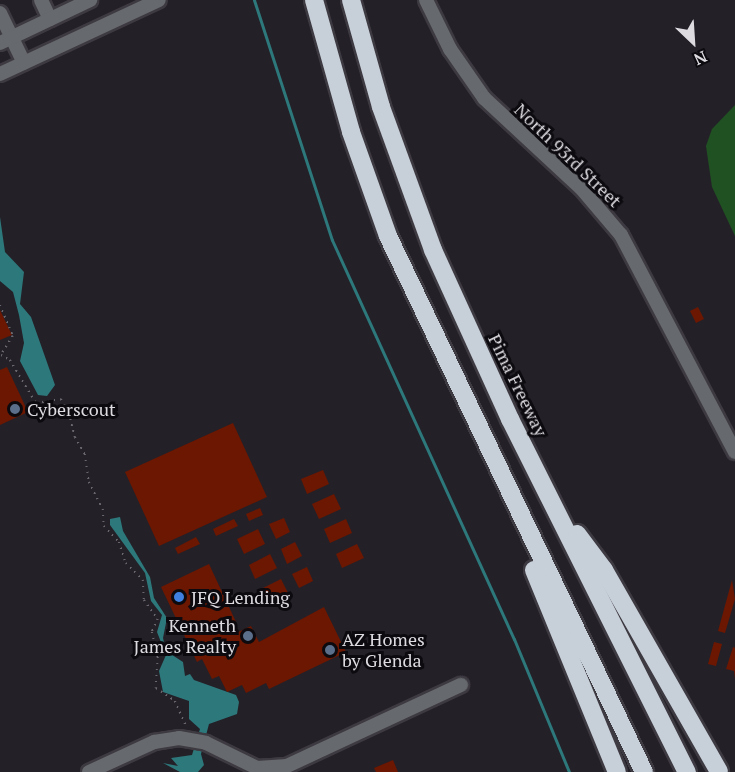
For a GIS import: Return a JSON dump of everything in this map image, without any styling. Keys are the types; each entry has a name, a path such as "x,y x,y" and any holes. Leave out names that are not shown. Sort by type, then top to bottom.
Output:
{"highway":[{"path":"314,0 351,132 388,236 512,503 644,772"},
{"name":"Pima Freeway","path":"351,0 381,107 432,250 542,483 687,772"},
{"path":"542,483 604,570 719,772"},
{"path":"512,503 551,620 617,772"}],"street":[{"path":"41,0 50,19"},
{"path":"6,40 90,0"},
{"path":"0,74 159,0"},
{"name":"North 93rd Street","path":"426,0 454,57 484,98 581,188 621,235 735,452"},
{"path":"0,12 6,40 24,63"},
{"path":"89,772 154,742 188,739 211,745 256,768 287,766 461,685"}],"path":[{"path":"0,306 13,336 0,354 10,360 36,403 57,398 64,402 75,437 85,454 88,482 103,509 104,526 117,539 126,563 143,580 144,600 158,619 152,632 158,657 156,688 179,707 186,724 188,739"}],"green space":[{"path":"735,105 735,236 712,187 706,146 712,129"}],"water":[{"path":"0,217 5,252 24,272 20,304 31,317 55,385 47,396 38,395 20,361 24,343 19,315 13,292 0,281"},
{"path":"120,517 123,531 150,577 154,598 167,618 163,638 166,651 183,662 185,676 190,674 194,680 236,695 239,702 237,714 209,724 201,754 204,765 198,772 180,772 163,763 178,766 171,758 192,755 200,729 189,719 189,701 163,692 159,671 166,655 157,632 162,615 151,601 145,573 110,525 110,519"}],"building":[{"path":"698,307 704,319 696,323 690,311"},
{"path":"0,310 12,335 0,340"},
{"path":"7,367 28,412 0,425 0,370"},
{"path":"233,423 267,497 159,546 125,472"},
{"path":"323,470 329,484 307,494 301,479"},
{"path":"334,494 341,509 319,519 312,504"},
{"path":"260,508 263,515 249,521 246,514"},
{"path":"284,518 290,532 276,539 269,524"},
{"path":"234,519 238,526 216,536 213,529"},
{"path":"346,519 352,533 330,543 324,529"},
{"path":"258,529 265,544 244,554 237,539"},
{"path":"196,537 200,544 178,554 175,548"},
{"path":"295,542 302,556 287,564 281,549"},
{"path":"357,544 364,558 342,568 336,554"},
{"path":"270,554 277,568 255,579 249,565"},
{"path":"209,564 236,622 230,625 234,634 251,626 259,642 324,607 346,652 269,689 266,683 246,693 242,685 227,692 219,676 212,679 202,659 197,662 161,587"},
{"path":"307,567 313,581 299,588 292,574"},
{"path":"281,579 288,593 268,603 261,589"},
{"path":"732,580 735,599 725,633 718,631"},
{"path":"714,642 722,644 716,666 708,664"},
{"path":"733,647 735,648 735,679 734,671 726,669"},
{"path":"393,760 398,772 376,772 374,768"}],"waterway":[{"path":"254,0 332,240 514,639 569,772"}],"place":[{"name":"Cyberscout","path":"15,409"},
{"name":"JFQ Lending","path":"179,597"},
{"name":"Kenneth James Realty","path":"248,636"},
{"name":"AZ Homes by Glenda","path":"330,650"}]}
